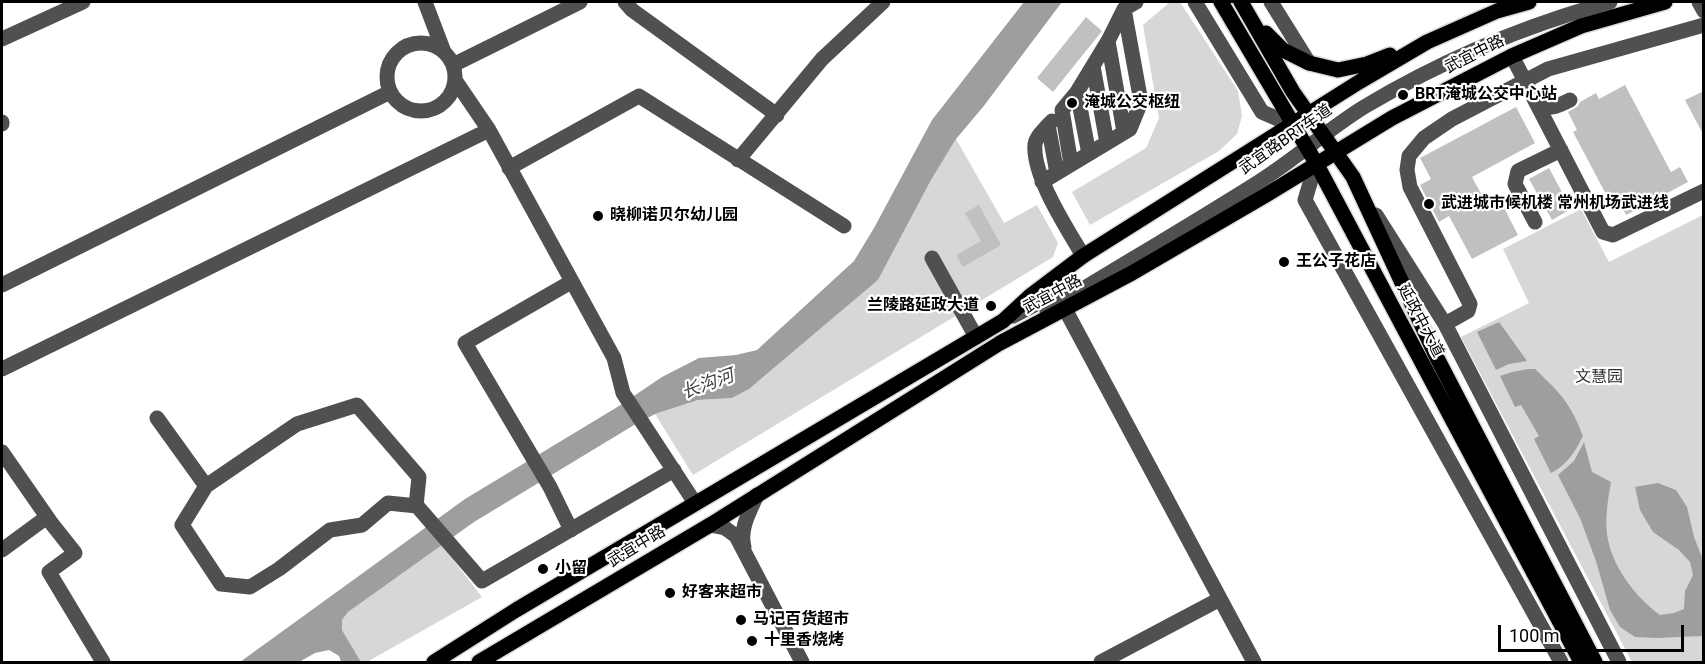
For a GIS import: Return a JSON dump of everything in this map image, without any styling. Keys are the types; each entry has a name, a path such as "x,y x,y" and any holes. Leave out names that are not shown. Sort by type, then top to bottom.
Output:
{"main road":[{"name":"延政中大道","path":"1221,2 1316,163 1581,663"},
{"name":"延政中大道","path":"1241,2 1293,92 1353,177 1436,356 1595,663"},
{"name":"武宜中路","path":"434,663 516,610 1003,321 1030,296 1083,256 1427,42 1497,11 1529,2"},
{"name":"武宜中路","path":"479,663 710,525 1000,343 1143,267 1392,117 1512,56 1581,26 1665,2"},
{"path":"1251,18 1283,50 1309,63 1338,70 1367,64 1427,42"}],"street":[{"path":"2,39 83,2"},
{"path":"425,2 454,73 489,130 614,358 623,393 695,503"},
{"path":"454,73 580,2"},
{"path":"625,2 632,10 777,115"},
{"path":"738,160 822,58 883,2"},
{"path":"1195,2 1262,111 1292,125"},
{"path":"1272,2 1309,63"},
{"name":"武宜路BRT车道","path":"1003,321 1114,263 1305,145 1362,101 1473,40 1524,18 1577,2"},
{"name":"武宜路BRT车道","path":"1322,133 1457,57 1498,38 1558,16 1610,2"},
{"path":"1699,2 1704,11"},
{"path":"1083,256 1042,182 1035,146 1037,138 1077,92 1130,5"},
{"path":"1042,182 1130,129 1141,102 1130,5"},
{"path":"1445,324 1468,311 1470,304 1410,187 1407,170 1409,156 1424,138 1452,119 1548,69 1704,25"},
{"path":"1108,41 1124,132"},
{"path":"444,52 436,46 425,43 405,46 390,61 387,71 390,92 405,108 427,111 438,107 446,100 452,91 454,73"},
{"path":"1512,56 1603,232 1613,236 1704,191"},
{"path":"1094,66 1107,142"},
{"path":"2,285 390,92"},
{"path":"1077,92 1089,154"},
{"path":"509,168 639,96 844,226"},
{"path":"1536,103 1554,108 1570,100"},
{"path":"1062,110 1071,164"},
{"path":"1048,125 1057,173"},
{"path":"2,369 489,130"},
{"name":"武宜路BRT车道","path":"1000,343 1022,326 1259,182 1305,145"},
{"path":"1535,222 1515,184 1518,171 1561,150"},
{"path":"1316,163 1305,200 1561,663"},
{"path":"1353,177 1445,324 1619,663"},
{"path":"932,258 976,337"},
{"path":"571,282 465,343 550,487 571,530"},
{"path":"1065,309 1254,663"},
{"path":"416,506 419,477 357,405 297,424 206,486 182,525 221,584 250,587 279,569 330,530 362,525 388,503 416,506 482,581 674,470"},
{"path":"157,418 206,486"},
{"path":"2,453 75,553 49,572 103,663"},
{"path":"746,553 742,540 746,520 757,495"},
{"path":"2,550 47,517"},
{"path":"710,525 725,528 736,536 802,663"},
{"path":"1101,663 1220,599"}],"green space":[{"path":"1170,2 1180,2 1238,91 1242,116 1237,134 1219,151 1090,225 1072,192 1146,148 1159,118 1143,25"},
{"path":"956,139 1004,223 1037,205 1058,243 1053,257 693,475 655,414 698,400 732,398 749,389 878,280 931,180"},
{"name":"文慧园","path":"1581,209 1609,262 1703,215 1703,662 1632,662 1461,337 1529,303 1503,249"},
{"path":"441,544 482,597 367,662 361,662 342,630 342,620 348,612"}],"water":[{"name":"长沟河","path":"1024,2 1062,2 956,139 931,180 878,280 749,389 732,398 698,400 655,414 474,522 348,612 342,620 342,630 361,662 341,662 339,656 329,650 315,653 299,662 240,662 465,499 619,406 662,377 699,358 736,355 757,350 854,261 932,120"},
{"path":"1499,322 1527,361 1509,364 1496,370 1477,332"},
{"path":"1535,369 1564,399 1583,436 1570,458 1551,473 1534,439 1539,436 1521,405 1515,407 1500,376"},
{"path":"1584,442 1592,472 1611,482 1606,528 1613,557 1633,590 1660,615 1684,609 1685,591 1693,575 1690,562 1679,550 1653,532 1640,510 1635,487 1658,483 1676,490 1687,507 1694,537 1703,560 1703,636 1635,637 1620,627 1610,610 1596,561 1580,518 1558,475 1574,461"}],"building":[{"path":"1086,17 1102,31 1053,92 1037,78"},
{"path":"1625,85 1671,172 1680,167 1688,182 1626,215 1615,194 1608,198 1573,132 1577,130 1568,112 1596,93 1599,99"},
{"path":"1704,91 1704,136 1685,100"},
{"path":"1516,107 1535,143 1472,177 1487,205 1499,198 1518,235 1472,259 1449,216 1439,222 1420,185 1431,179 1420,158"},
{"path":"1549,168 1571,209 1552,220 1529,179"},
{"path":"979,205 1001,245 963,267 956,255 981,241 965,213"}],"place":[{"name":"BRT淹城公交中心站","path":"1403,95"},
{"name":"淹城公交枢纽","path":"1072,103"},
{"name":"武进城市候机楼 常州机场武进线","path":"1429,204"},
{"name":"晓柳诺贝尔幼儿园","path":"598,216"},
{"name":"王公子花店","path":"1284,262"},
{"name":"兰陵路延政大道","path":"991,306"},
{"name":"小留","path":"543,569"},
{"name":"好客来超市","path":"670,593"},
{"name":"马记百货超市","path":"741,620"},
{"name":"十里香烧烤","path":"752,641"}]}
